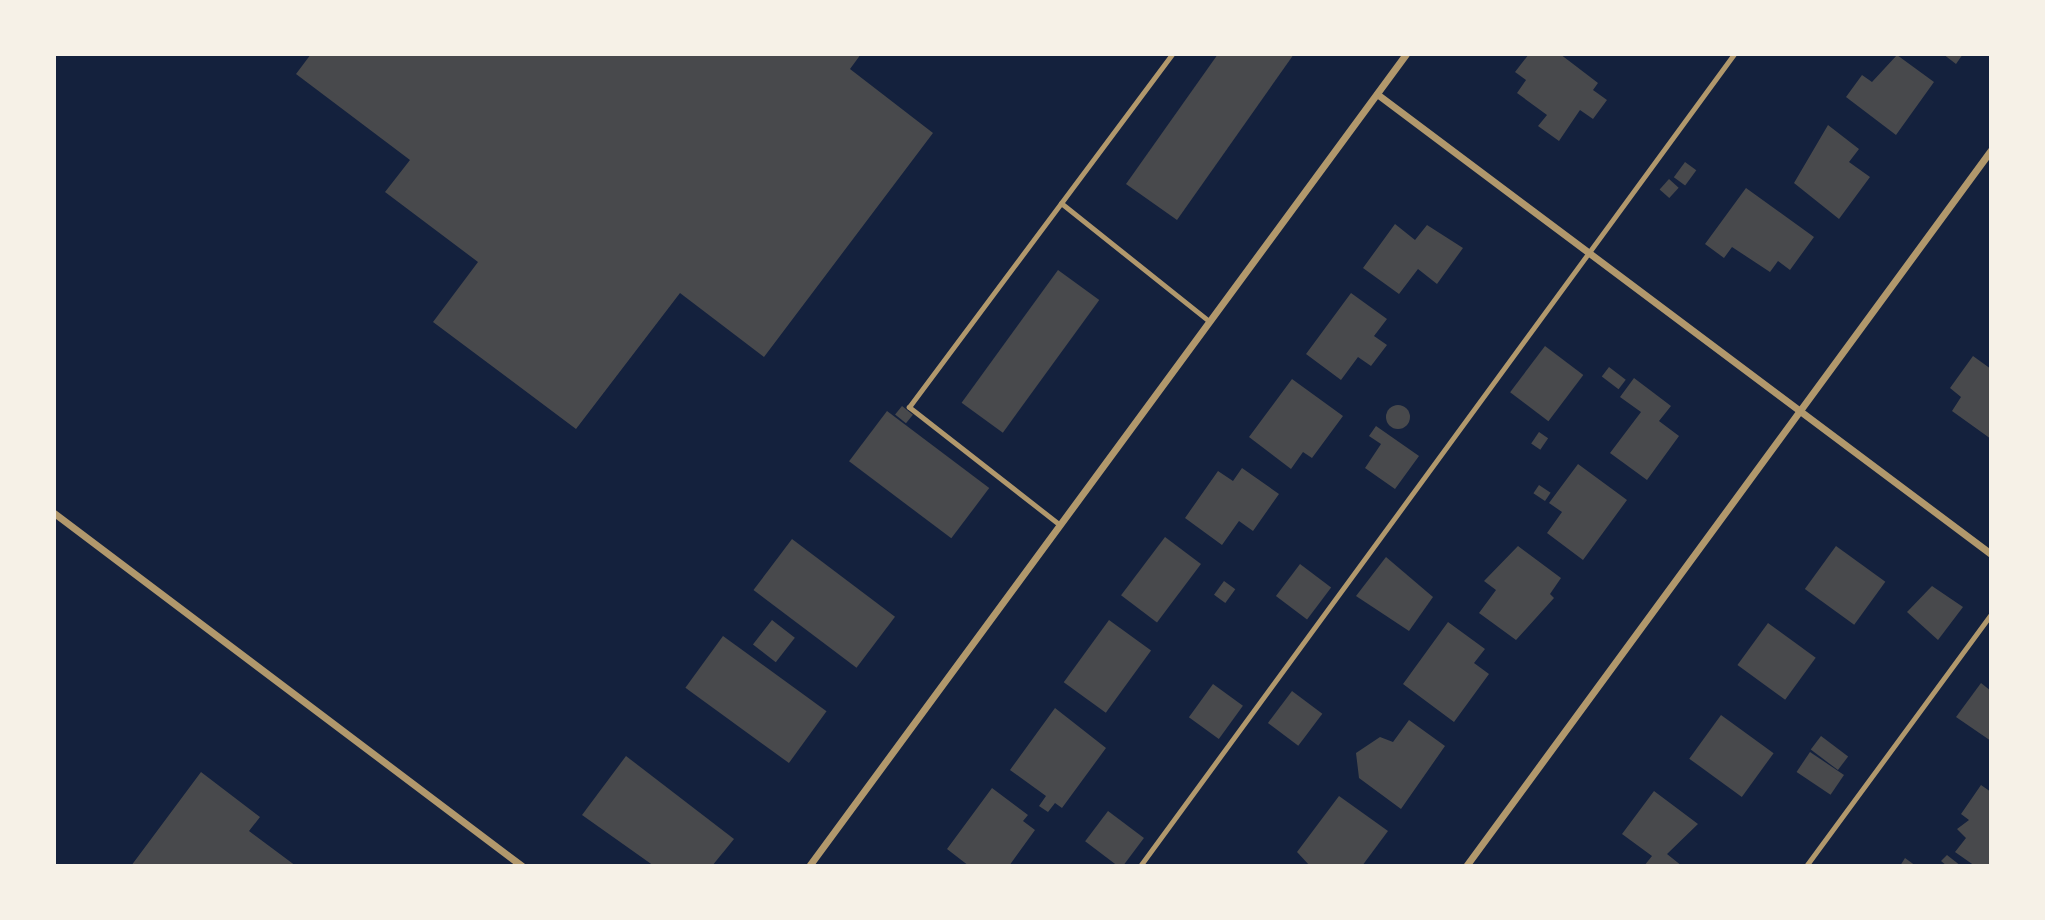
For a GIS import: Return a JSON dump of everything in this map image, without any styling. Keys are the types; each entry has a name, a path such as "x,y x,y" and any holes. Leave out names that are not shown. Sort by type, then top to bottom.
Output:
{"street":[{"path":"809,866 1406,54"},
{"path":"1377,94 1991,554"},
{"path":"1466,866 1798,408 1991,150"},
{"path":"54,513 522,866"}],"lane":[{"path":"1060,525 909,407 1172,54"},
{"path":"1140,866 1734,54"},
{"path":"1061,202 1209,321"},
{"path":"1806,866 1991,614"}],"building":[{"path":"311,54 861,54 850,69 933,133 764,357 680,293 576,429 433,322 478,262 385,192 410,160 296,74"},
{"path":"1218,54 1294,54 1177,220 1126,184"},
{"path":"1529,54 1560,54 1598,83 1593,90 1607,100 1593,119 1580,110 1559,141 1538,126 1547,115 1517,93 1526,80 1515,72"},
{"path":"1943,54 1963,54 1956,64"},
{"path":"1897,55 1934,82 1896,135 1846,97 1862,75 1872,82"},
{"path":"1828,125 1859,149 1849,162 1870,177 1839,219 1794,183"},
{"path":"1685,162 1696,170 1685,186 1674,177"},
{"path":"1669,179 1679,188 1669,198 1660,189"},
{"path":"1746,188 1814,237 1790,270 1778,261 1770,272 1732,247 1724,258 1705,244"},
{"path":"1395,224 1415,240 1427,225 1463,248 1437,284 1418,269 1399,294 1363,268"},
{"path":"1058,270 1099,300 1003,433 962,403"},
{"path":"1351,293 1387,319 1374,336 1387,345 1371,366 1358,357 1341,380 1306,354"},
{"path":"1545,346 1583,375 1548,421 1510,392"},
{"path":"1973,356 1991,369 1991,439 1952,411 1961,397 1950,388"},
{"path":"1609,367 1626,380 1619,389 1602,377"},
{"path":"1634,378 1671,406 1659,421 1679,436 1647,480 1610,453 1641,412 1620,397"},
{"path":"1292,379 1343,416 1312,458 1303,452 1291,469 1249,437"},
{"path":"1398,405 1407,408 1410,417 1407,426 1398,429 1389,426 1386,417 1389,408"},
{"path":"902,406 913,415 906,423 895,415"},
{"path":"887,411 989,488 951,538 849,461"},
{"path":"1376,426 1419,456 1395,489 1365,468 1381,444 1369,436"},
{"path":"1539,432 1548,438 1540,450 1531,444"},
{"path":"1578,464 1627,500 1583,560 1547,533 1562,512 1549,503"},
{"path":"1242,468 1279,494 1253,531 1239,521 1222,545 1185,518 1218,471 1233,481"},
{"path":"1539,485 1551,493 1545,501 1533,493"},
{"path":"1165,537 1201,564 1157,622 1121,595"},
{"path":"792,539 895,617 857,668 753,590"},
{"path":"1518,546 1561,578 1550,594 1554,598 1516,640 1479,613 1496,590 1484,581"},
{"path":"1836,546 1885,582 1854,625 1805,589"},
{"path":"1386,557 1433,597 1409,631 1356,596"},
{"path":"1300,564 1331,587 1307,619 1276,596"},
{"path":"1224,581 1235,589 1225,603 1214,595"},
{"path":"1932,586 1963,607 1938,640 1907,612"},
{"path":"772,620 795,638 776,662 753,644"},
{"path":"1109,620 1151,651 1106,713 1064,682"},
{"path":"1448,622 1485,649 1474,663 1489,674 1454,722 1403,684"},
{"path":"1768,623 1816,658 1785,700 1737,665"},
{"path":"723,636 827,711 789,763 685,688"},
{"path":"1981,683 1991,691 1991,741 1956,717"},
{"path":"1213,684 1243,706 1219,739 1189,717"},
{"path":"1292,691 1322,714 1298,746 1268,723"},
{"path":"1055,708 1106,748 1062,808 1055,803 1048,812 1039,806 1046,796 1010,770"},
{"path":"1721,715 1774,753 1742,797 1689,759"},
{"path":"1409,720 1445,746 1401,809 1359,778 1356,753 1380,737 1393,742"},
{"path":"1821,736 1848,756 1838,770 1811,750"},
{"path":"1810,752 1844,775 1831,795 1797,772"},
{"path":"626,756 734,839 712,866 654,866 582,815"},
{"path":"201,772 260,817 249,831 296,866 131,866"},
{"path":"1981,785 1991,792 1991,866 1975,866 1955,852 1966,838 1957,829 1969,820 1961,814"},
{"path":"992,788 1028,815 1023,821 1035,830 1009,866 969,866 947,849"},
{"path":"1654,791 1698,824 1667,854 1682,866 1644,866 1652,856 1622,834"},
{"path":"1339,796 1388,831 1362,866 1310,866 1297,852"},
{"path":"1108,811 1144,838 1123,866 1118,866 1085,841"},
{"path":"1947,855 1961,866 1947,866 1941,861"},
{"path":"1905,858 1916,866 1900,866"}]}
